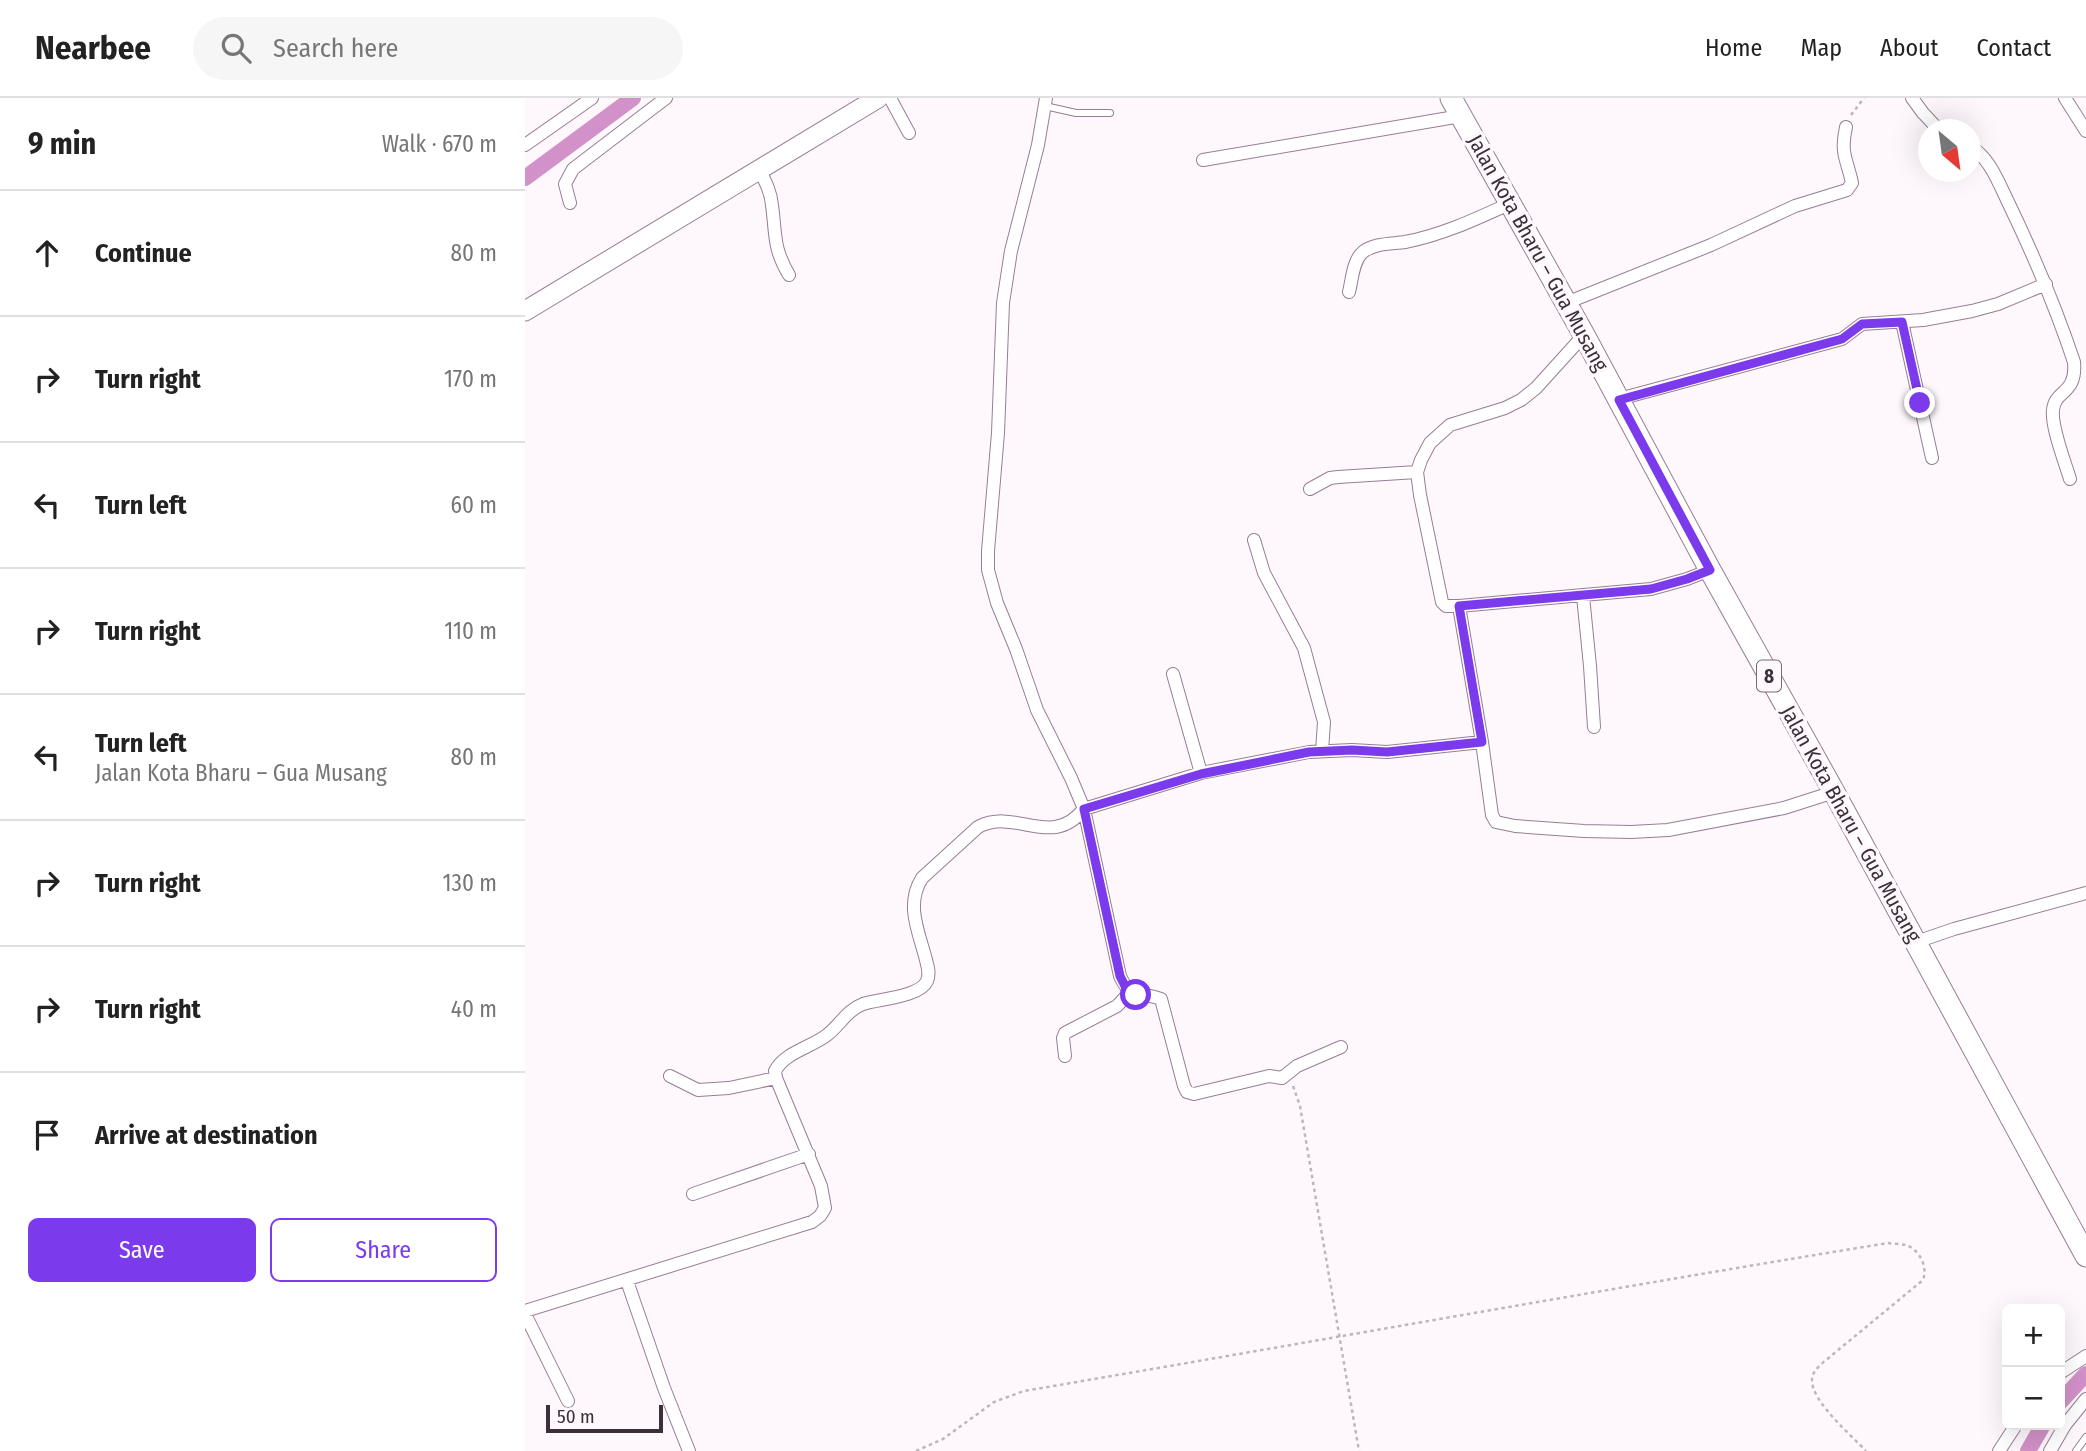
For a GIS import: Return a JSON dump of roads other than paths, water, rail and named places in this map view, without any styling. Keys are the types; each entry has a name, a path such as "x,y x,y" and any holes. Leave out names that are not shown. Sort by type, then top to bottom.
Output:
{"main road":[{"path":"525,310 878,98"},
{"name":"Jalan Kota Bharu – Gua Musang","path":"1456,107 1584,335 2086,1256"}],"street":[{"path":"525,145 592,98"},
{"path":"570,203 565,184 573,169 666,98"},
{"path":"890,98 909,133"},
{"path":"1912,98 1929,119"},
{"path":"2065,98 2086,131"},
{"path":"1046,102 1011,251 1003,303 998,433 988,570 997,603 1037,710 1084,809 1120,976 1130,992 1161,999 1187,1092 1194,1094 1269,1076 1282,1077 1297,1066 1341,1047"},
{"path":"1203,160 1456,107"},
{"path":"1566,303 1711,245 1794,206 1847,190 1852,183 1843,156 1846,127"},
{"path":"1981,156 1992,172 2046,284 2074,362 2075,376 2072,385 2056,400 2053,408 2053,422 2070,479"},
{"path":"759,169 768,186 772,204 776,248 789,275"},
{"path":"1349,292 1357,259 1371,248 1444,232 1511,202"},
{"path":"1619,400 1842,339 1862,324 1902,322 1972,311 1998,304 2046,284"},
{"path":"1902,322 1932,458"},
{"path":"1584,335 1536,388 1521,400 1505,408 1450,425 1430,443 1417,472 1442,602 1446,606 1459,606 1651,589 1710,570"},
{"path":"1310,489 1330,478 1417,472"},
{"path":"1254,540 1264,573 1304,648 1324,722 1322,751"},
{"path":"1583,596 1594,727"},
{"path":"1459,606 1492,815 1496,822 1584,831 1668,830 1784,808 1834,792"},
{"path":"1173,674 1201,774"},
{"path":"568,1401 525,1313 812,1222 820,1216 825,1208 825,1197 775,1071 782,1060 826,1036 856,1007 907,994 927,982 929,970 912,909 916,887 922,878 978,827 988,822 1001,821 1052,828 1065,825 1084,809 1201,774 1322,751 1387,752 1482,742"},
{"path":"1916,942 2086,893"},
{"path":"1065,1056 1065,1033 1117,1006 1130,992"},
{"path":"670,1076 698,1090 729,1088 776,1078"},
{"path":"693,1195 809,1154"},
{"path":"627,1281 689,1451"},
{"path":"2065,1370 2086,1356"},
{"path":"2050,1451 2065,1424 2086,1399"},
{"path":"1999,1451 2013,1430"}],"lane":[{"path":"1046,102 1076,113 1110,113"},
{"path":"2076,1451 2086,1437"}],"waterway":[{"path":"525,178 633,98"},
{"path":"2065,1397 2086,1374"},
{"path":"2028,1451 2040,1430"}]}
